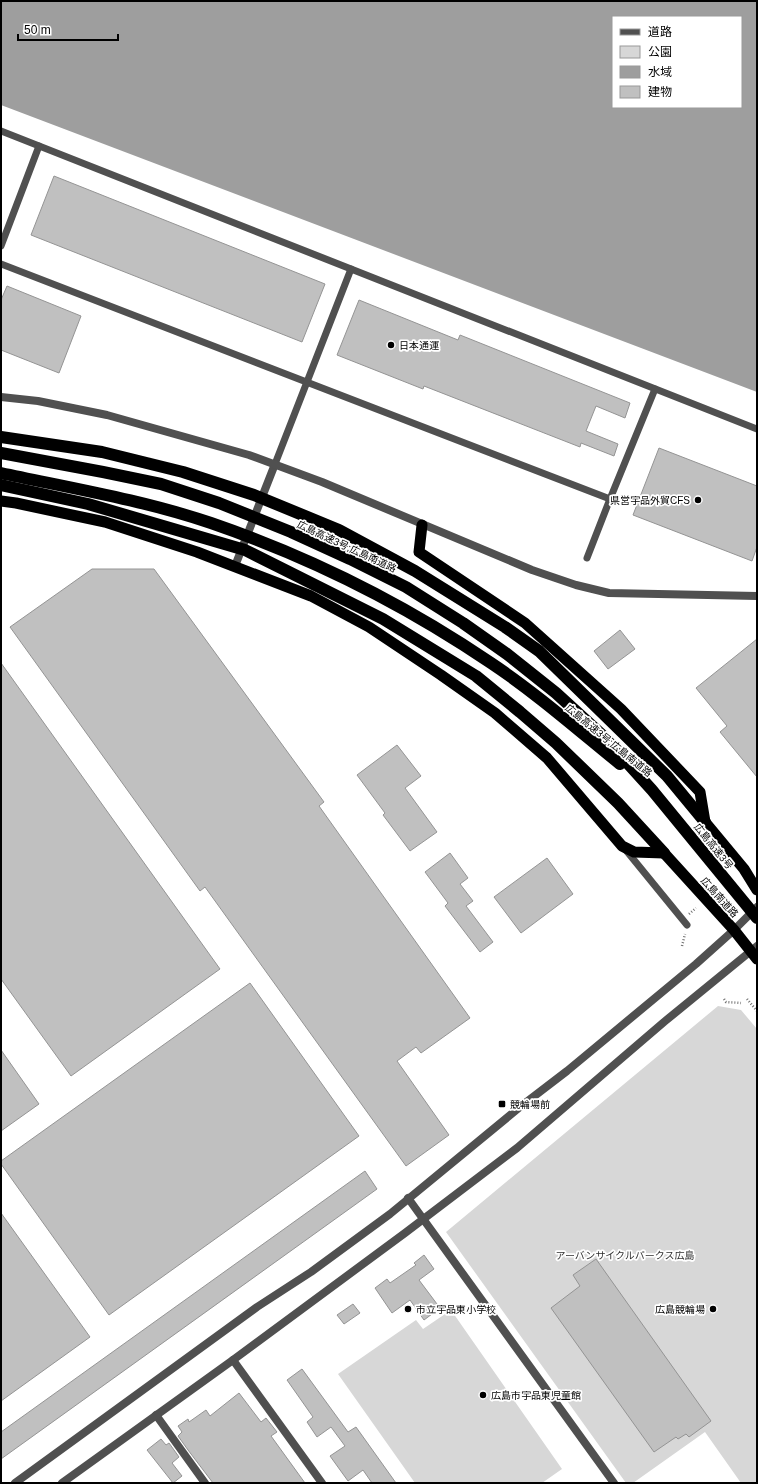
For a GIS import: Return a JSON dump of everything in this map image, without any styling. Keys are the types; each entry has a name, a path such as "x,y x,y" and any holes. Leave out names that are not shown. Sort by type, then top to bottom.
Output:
{"highway":[{"path":"1,436 102,452 183,472 254,495 339,530 415,571 505,627 539,652 666,776 744,869 757,890"},
{"name":"広島高速3号;広島南道路","path":"1,453 161,484 219,503 291,532 406,587 501,649 556,693 603,736 652,790"},
{"name":"広島高速3号;広島南道路","path":"1,473 140,502 211,523 289,553 357,584 427,622 492,664 550,707 652,790"},
{"path":"1,485 88,504 245,550 383,619 476,676 520,712 556,743 607,792 664,852"},
{"path":"1,501 105,522 197,552 311,596 369,627 442,675 495,713 548,758 622,846 634,852 664,852"},
{"path":"422,525 420,552 525,623 621,709 700,792 705,822"},
{"name":"広島高速3号","path":"652,790 757,918"},
{"name":"広島南道路","path":"664,852 755,953"}],"street":[{"path":"1,397 38,401 107,415 249,455 322,482 532,570 576,585 609,592 757,596"},
{"path":"235,566 274,464"},
{"path":"14,1483 256,1307 311,1272 390,1214 520,1107 567,1071 696,964 757,907"},
{"path":"66,1482 233,1360 517,1148 711,983 755,953"},
{"path":"408,1198 614,1483"},
{"path":"233,1360 322,1483"},
{"path":"156,1415 205,1483"}],"lane":[{"path":"1,131 757,429"},
{"path":"1,246 39,146"},
{"path":"1,264 610,499"},
{"path":"274,464 351,269"},
{"path":"588,558 610,499 655,389"},
{"path":"622,846 687,924"}],"path":[{"path":"724,999 726,1002 741,1003"},
{"path":"747,999 757,1011"}],"green space":[{"name":"アーバンサイクルパークス広島","path":"718,1006 741,1010 757,1029 757,1483 741,1483 705,1432 633,1483 626,1483 446,1232"},
{"path":"451,1310 562,1469 542,1483 415,1483 338,1374 416,1320 423,1329"}],"water":[{"path":"1,1 757,1 757,392 1,105"}],"building":[{"path":"54,176 325,284 302,342 31,235"},
{"path":"7,286 81,316 59,373 1,350 1,300"},
{"path":"359,300 458,340 460,335 630,403 625,418 596,406 586,431 618,444 614,456 581,443 580,447 424,386 423,389 337,355"},
{"name":"県営宇品外貿CFS","path":"659,448 757,486 757,547 752,561 633,515"},
{"path":"92,569 154,569 324,802 319,806 470,1018 421,1053 416,1047 397,1061 449,1135 406,1166 205,887 200,891 10,627"},
{"path":"620,630 635,649 608,669 594,651"},
{"path":"757,639 757,777 720,732 727,726 696,688"},
{"path":"1,663 220,969 71,1076 1,979"},
{"path":"397,745 421,776 405,788 437,832 410,851 383,815 385,813 357,775"},
{"path":"450,853 468,878 460,884 473,901 466,906 493,942 480,952 445,906 448,903 425,872"},
{"path":"547,858 573,894 521,933 494,897"},
{"path":"250,983 359,1136 109,1315 1,1164 1,1161"},
{"path":"1,1050 39,1104 1,1131"},
{"path":"365,1171 377,1189 1,1459 1,1432"},
{"path":"1,1213 90,1337 1,1401"},
{"path":"424,1255 434,1269 419,1280 440,1308 424,1320 410,1300 392,1313 375,1288 387,1279 390,1283 416,1265 414,1263"},
{"path":"596,1259 711,1421 689,1437 686,1434 678,1439 676,1437 654,1452 551,1308 580,1286 573,1275"},
{"path":"353,1304 360,1313 344,1324 337,1315"},
{"path":"302,1369 348,1432 356,1427 396,1483 372,1483 363,1470 348,1481 330,1456 345,1446 331,1427 317,1437 307,1422 313,1417 287,1380"},
{"path":"239,1393 261,1422 266,1418 277,1432 271,1436 305,1483 213,1483 188,1450 178,1436 182,1432 178,1426 188,1419 189,1422 206,1410 210,1416"},
{"path":"161,1439 166,1445 169,1443 179,1457 172,1463 182,1476 173,1483 147,1450"}],"place":[{"name":"日本通運","path":"391,345"},
{"name":"県営宇品外貿CFS","path":"698,500"},
{"name":"競輪場前","path":"502,1104"},
{"name":"市立宇品東小学校","path":"408,1309"},
{"name":"広島競輪場","path":"713,1309"},
{"name":"広島市宇品東児童館","path":"483,1395"}]}
